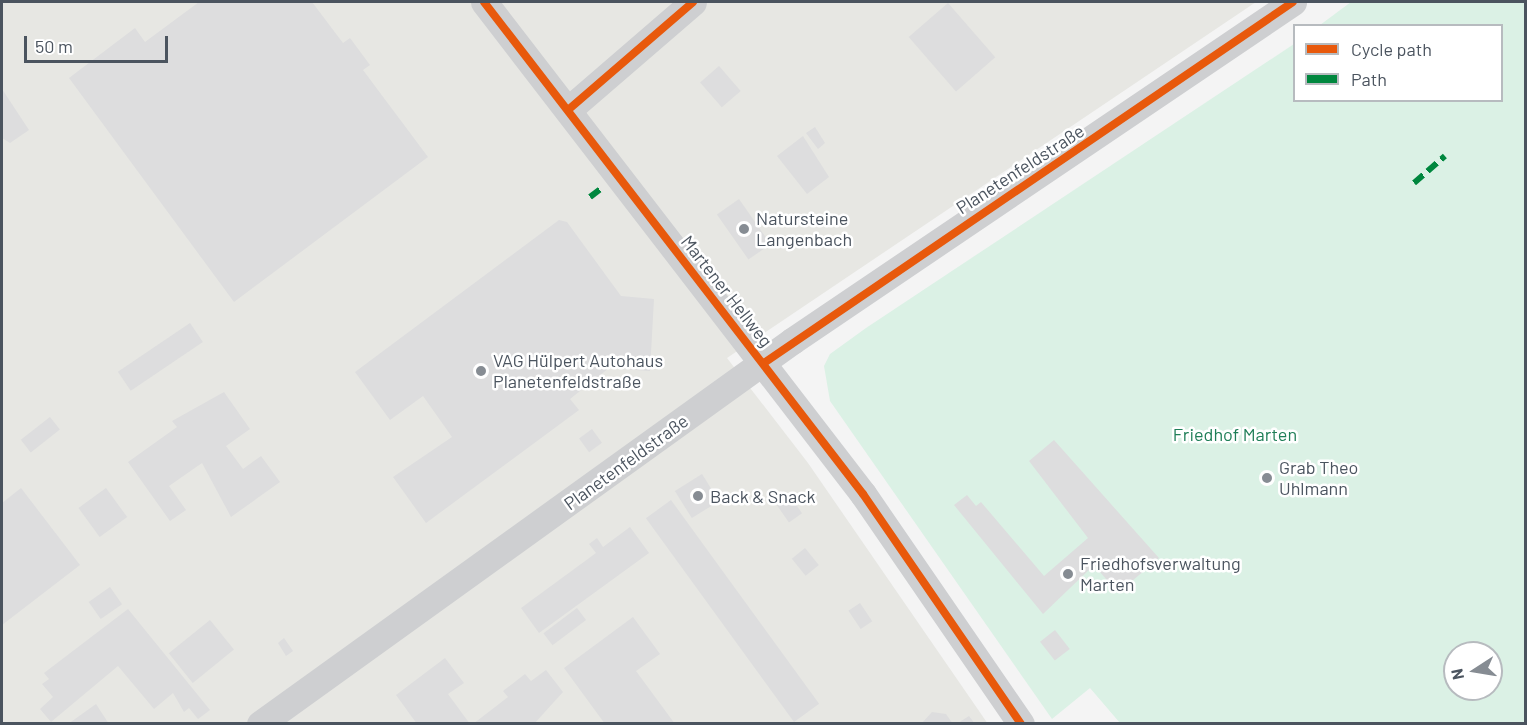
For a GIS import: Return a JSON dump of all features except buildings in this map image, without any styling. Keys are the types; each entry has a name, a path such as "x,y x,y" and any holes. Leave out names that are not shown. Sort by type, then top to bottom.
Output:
{"street":[{"name":"Martener Hellweg","path":"484,2 764,363 1021,723"},
{"path":"568,110 693,2"},
{"name":"Planetenfeldstraße","path":"260,723 764,363 1293,2"}],"shaded area":[{"path":"2,2 1256,2 727,358 808,463 988,724 2,723"}],"green space":[{"name":"Friedhof Marten","path":"1351,2 1525,2 1525,723 1120,723 1090,688 1052,719 830,401 824,366 830,354 1293,45 1293,102 1503,102 1503,24 1321,24"}],"marked path":[{"path":"1414,183 1445,156"},
{"path":"590,197 602,188"}],"cycle path":[{"path":"484,2 863,494 1021,724"},
{"path":"568,110 693,2"},
{"path":"764,363 1293,2"}],"place":[{"name":"Natursteine Langenbach","path":"744,229"},
{"name":"VAG Hülpert Autohaus Planetenfeldstraße","path":"481,371"},
{"name":"Grab Theo Uhlmann","path":"1267,478"},
{"name":"Back & Snack","path":"698,496"},
{"name":"Friedhofsverwaltung Marten","path":"1068,574"}]}
